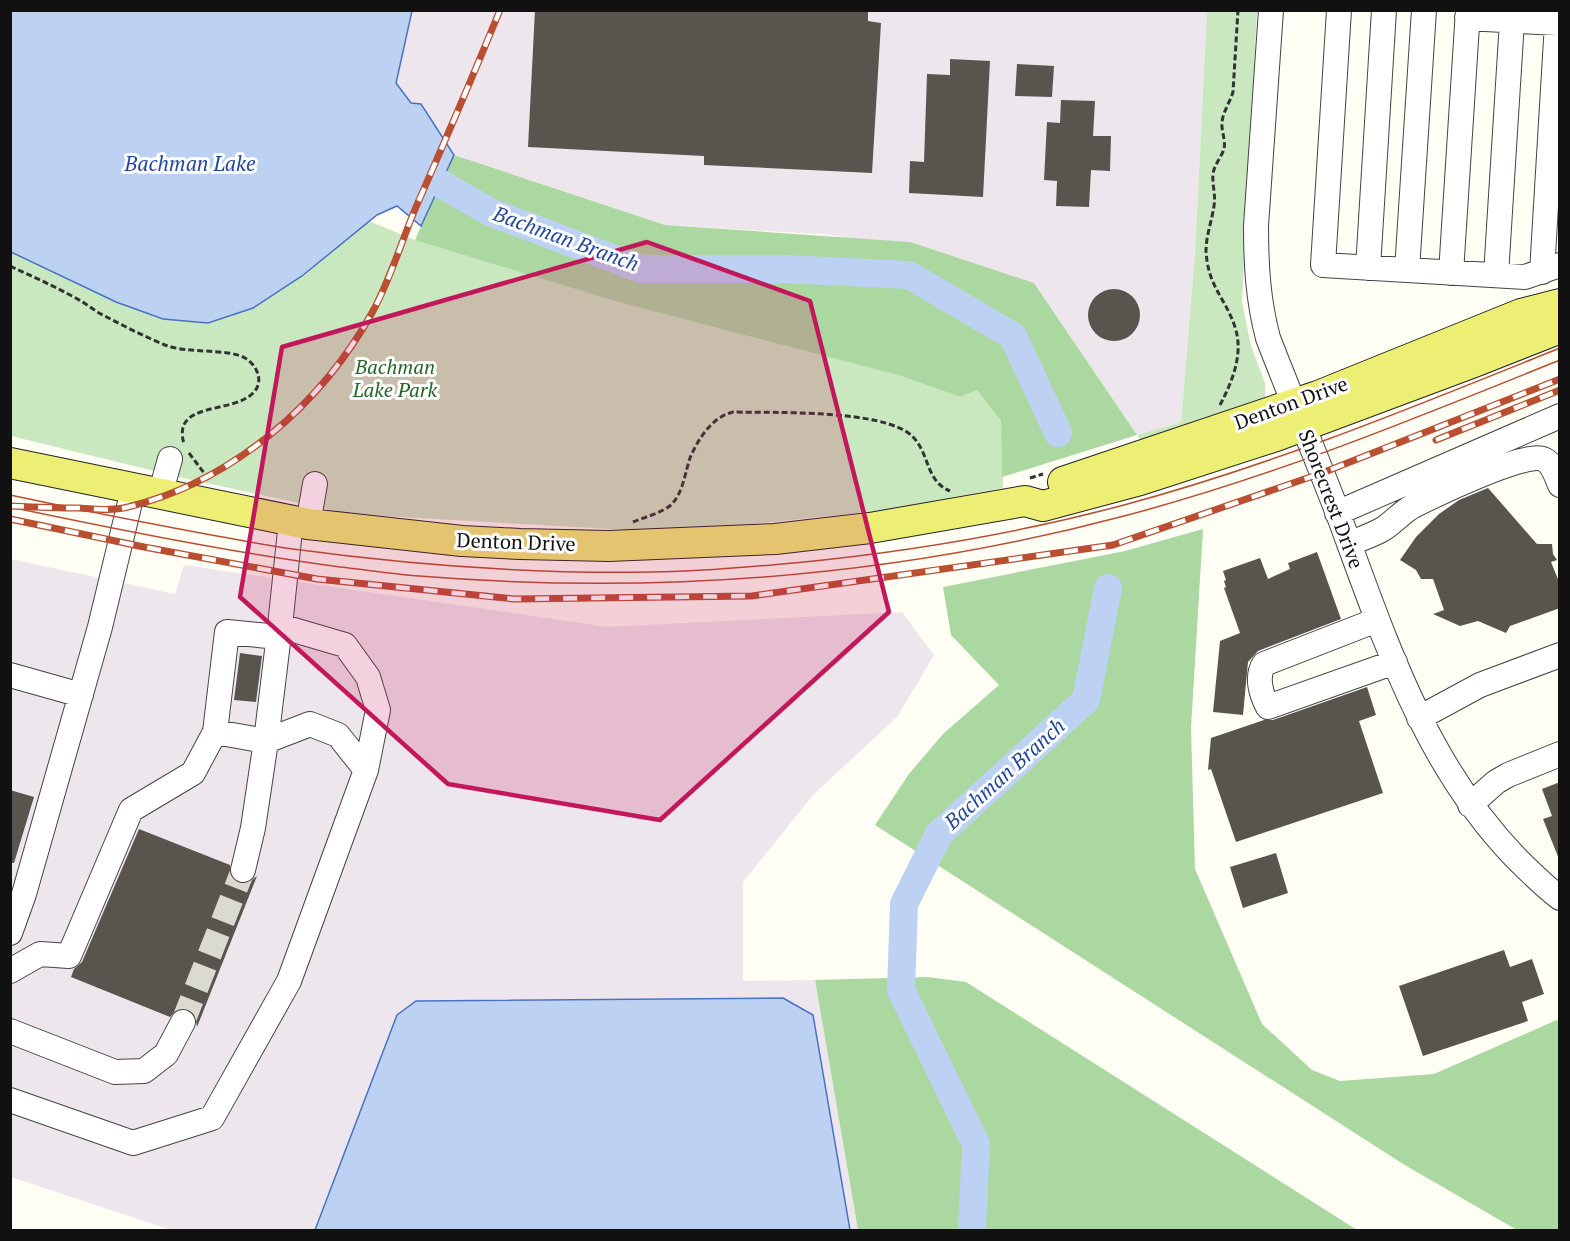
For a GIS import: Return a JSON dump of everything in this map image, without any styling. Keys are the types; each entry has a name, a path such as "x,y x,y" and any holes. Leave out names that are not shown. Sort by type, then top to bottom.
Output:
{"main road":[{"name":"Denton Drive","path":"1298,416 1521,314 1560,304"},
{"name":"Denton Drive","path":"10,463 299,522 462,541 620,546 775,539 870,528 958,502 1025,501 1042,506 1136,469 1474,362 1560,328"}],"street":[{"name":"Shorecrest Drive","path":"1271,10 1256,226 1257,283 1268,338 1377,620 1419,718 1435,749 1470,805 1509,851 1560,898"},
{"path":"1339,10 1323,266 1407,270 1451,273 1525,277 1551,269 1557,23 1512,21 1467,14 1451,273"},
{"path":"1368,268 1384,10"},
{"path":"1407,270 1424,10"},
{"path":"1496,275 1512,21"},
{"path":"1337,513 1560,416"},
{"path":"1349,544 1383,529 1410,507 1491,471 1533,457 1546,460 1551,464 1560,485"},
{"path":"10,933 24,894 100,627 146,492 170,459"},
{"path":"243,870 254,828 280,631 299,522 315,484"},
{"path":"1377,620 1264,664 1261,669 1260,693 1268,707 1395,662"},
{"path":"10,971 40,954 69,956 131,810 193,773 215,732 227,632 280,631 345,645 368,677 378,710 366,770 289,981 212,1118 133,1143 10,1100"},
{"path":"1419,718 1480,685 1560,655"},
{"path":"10,675 81,695"},
{"path":"215,732 266,741 310,724 338,735 366,770"},
{"path":"1470,805 1508,774 1560,754"},
{"path":"10,1031 115,1072 144,1071 166,1054 183,1022"}],"path":[{"path":"1218,408 1233,377 1238,339 1235,326 1212,284 1206,247 1215,203 1213,171 1224,149 1223,116 1233,92 1238,10"},
{"path":"10,266 166,345 179,349 243,356 253,363 259,378 258,388 252,395 234,404 199,412 182,426 184,445 213,487"},
{"path":"629,523 671,505 677,497 699,441 717,418 733,412 849,417 904,430 917,441 923,451 935,482 958,502"}],"highlighted area":[{"path":"647,242 810,301 889,612 660,820 448,784 240,597 282,347"}],"shaded area":[{"path":"412,11 1207,11 1195,253 1181,422 1137,435 1034,283 833,235 665,225 454,155 421,104 411,103 396,83"},
{"path":"11,559 175,594 184,565 608,627 902,612 934,655 898,716 814,794 743,882 743,981 815,980 858,1230 171,1230 11,1177"}],"green space":[{"path":"1207,11 1257,11 1242,302 1251,346 1265,383 1265,397 1261,404 1144,444 1137,435 1181,422 1195,253"},
{"path":"454,155 665,225 910,242 1034,283 1137,435 1002,477 1001,421 977,390 960,397 898,375 615,301 415,240"},
{"name":"Bachman Lake Park","path":"369,221 415,240 898,375 960,397 977,390 1001,421 1003,488 878,511 752,524 627,530 349,514 179,477 11,436 11,252 116,302 163,319 253,308 302,276"},
{"path":"1203,529 1191,728 1195,869 1262,1024 1312,1070 1340,1081 1434,1074 1559,1019 1559,1230 1517,1230 1403,1164 875,825 909,774 943,734 999,685 951,635 943,587 1125,551"},
{"path":"927,977 966,982 1357,1230 858,1230 815,980"}],"water":[{"name":"Bachman Lake","path":"11,10 412,11 396,83 411,103 421,104 454,155 421,226 397,206 377,215 302,276 253,308 208,323 163,319 116,302 11,252"},
{"path":"783,998 813,1015 850,1230 315,1230 397,1015 416,1001"}],"building":[{"path":"535,10 868,10 868,21 881,23 872,173 704,165 704,156 528,147"},
{"path":"950,59 990,61 983,197 909,193 910,161 924,162 927,74 950,75"},
{"path":"1017,64 1054,66 1052,97 1015,96"},
{"path":"1061,100 1095,101 1093,136 1111,136 1110,171 1091,170 1089,207 1056,206 1057,181 1044,180 1047,122 1060,123"},
{"path":"1114,289 1124,291 1132,297 1138,305 1140,315 1138,325 1132,333 1124,339 1114,341 1104,339 1096,333 1090,325 1088,315 1090,305 1096,297 1104,291"},
{"path":"1488,488 1537,544 1552,544 1553,554 1557,560 1551,562 1560,584 1560,608 1510,626 1506,633 1478,621 1460,626 1433,614 1444,610 1433,579 1421,579 1416,570 1400,560 1416,537 1439,514 1459,500"},
{"path":"1317,552 1341,619 1258,651 1248,662 1243,715 1213,712 1220,641 1240,633 1224,588 1226,580 1223,571 1260,558 1268,579 1290,569 1288,563"},
{"path":"240,653 262,656 256,702 234,700"},
{"path":"1367,687 1376,715 1359,721 1383,793 1236,842 1211,769 1208,770 1211,738 1264,720 1273,720"},
{"path":"1560,782 1559,859 1543,819 1552,816 1542,789"},
{"path":"10,790 34,797 14,863 10,863"},
{"path":"139,829 230,865 230,875 239,884 248,883 257,876 197,1027 195,1015 189,1009 176,1010 170,1017 71,977 74,969 82,962"},
{"path":"1276,853 1288,893 1243,908 1230,867"},
{"path":"1504,950 1510,967 1532,959 1544,994 1522,1002 1528,1021 1423,1056 1399,986"}],"waterway":[{"name":"Bachman Branch","path":"408,165 490,212 641,269 783,269 909,275 1013,336 1058,433"},
{"name":"Bachman Branch","path":"972,1230 976,1144 901,990 904,904 939,834 1086,700 1108,588"}],"tunnel":[{"path":"183,1022 243,870"}],"tram line":[{"path":"10,495 271,546 426,564 516,570 606,572 687,571 794,563 960,541 1043,525 1124,505 1235,472 1289,453 1398,413 1560,348"},
{"path":"10,507 133,532 298,561 409,575 597,583 774,576 863,567 951,554 1038,537 1124,516 1289,465 1398,425 1560,360"}],"railway":[{"path":"10,506 116,509 166,495 203,479 238,459 300,407 328,377 352,345 373,311 500,10"},
{"path":"10,519 317,579 514,599 752,596 1113,545 1322,473 1560,379"},
{"path":"1436,440 1560,390"}]}
